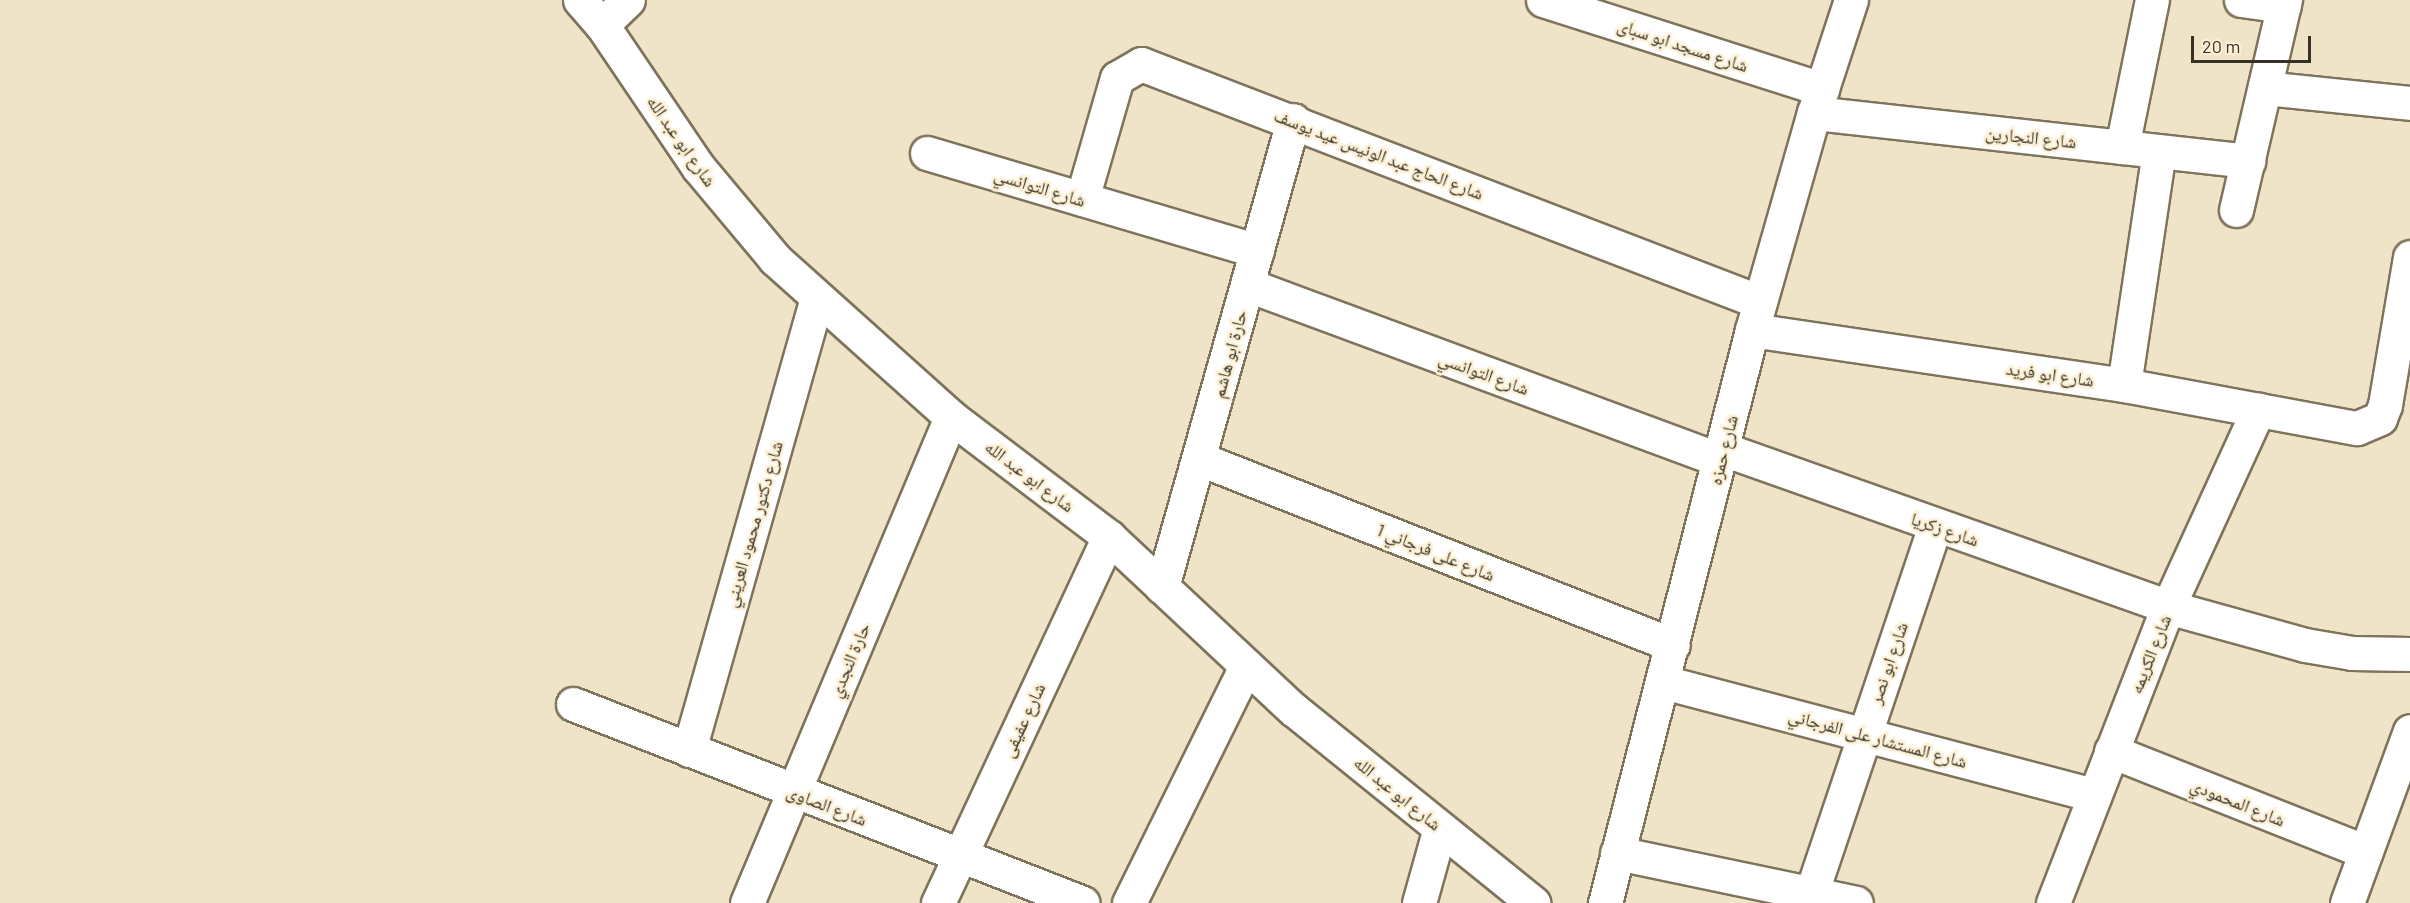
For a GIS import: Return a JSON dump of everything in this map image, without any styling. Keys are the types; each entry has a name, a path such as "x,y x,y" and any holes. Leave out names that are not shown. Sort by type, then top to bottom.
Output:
{"street":[{"name":"شارع ابو عبد الله","path":"580,0 602,25 699,168 775,259 951,417 1109,537 1293,709 1533,903"},
{"path":"602,25 628,0"},
{"name":"شارع مسجد ابو سباى","path":"1543,0 1586,6 1818,101"},
{"name":"شارع حمزه","path":"1605,903 1756,316 1818,101 1851,0"},
{"path":"2122,147 2152,0"},
{"path":"2236,210 2284,3 2241,0"},
{"name":"شارع الحاج عبد الونيس عيد يوسف","path":"1082,199 1117,78 1128,69 1141,64 1155,66 1293,120 1756,316"},
{"path":"2265,88 2410,103"},
{"name":"شارع النجارين","path":"1818,101 2122,147 2248,161"},
{"name":"حارة ابو هاشم","path":"1162,587 1200,459 1293,120"},
{"path":"2124,385 2159,152"},
{"name":"شارع التوانسي","path":"927,153 1257,252"},
{"name":"شارع ابو فريد","path":"1756,316 2345,427 2370,425 2380,418 2385,405 2410,257"},
{"name":"شارع التوانسي","path":"1248,285 1722,454"},
{"name":"شارع دكتور محمود العريني","path":"689,750 817,298"},
{"name":"شارع الكريمه","path":"2053,903 2168,607 2258,410"},
{"name":"حارة النجدي","path":"747,903 951,417"},
{"name":"شارع زكريا","path":"1722,454 2168,607 2305,645 2352,653 2410,654"},
{"name":"شارع على فرجاني 1","path":"1200,459 1672,645"},
{"name":"شارع ابو نصر","path":"1810,898 1935,526"},
{"name":"شارع عفيفى","path":"938,903 1109,537"},
{"path":"1129,903 1246,666"},
{"name":"شارع المستشار على الفرجاني","path":"1663,682 2094,795"},
{"name":"شارع الصاوى","path":"573,704 1083,903"},
{"path":"2347,903 2410,731"},
{"name":"شارع المحمودي","path":"2111,751 2366,852"},
{"path":"1419,903 1440,828"},
{"path":"1617,853 1810,898 1856,903"}]}
